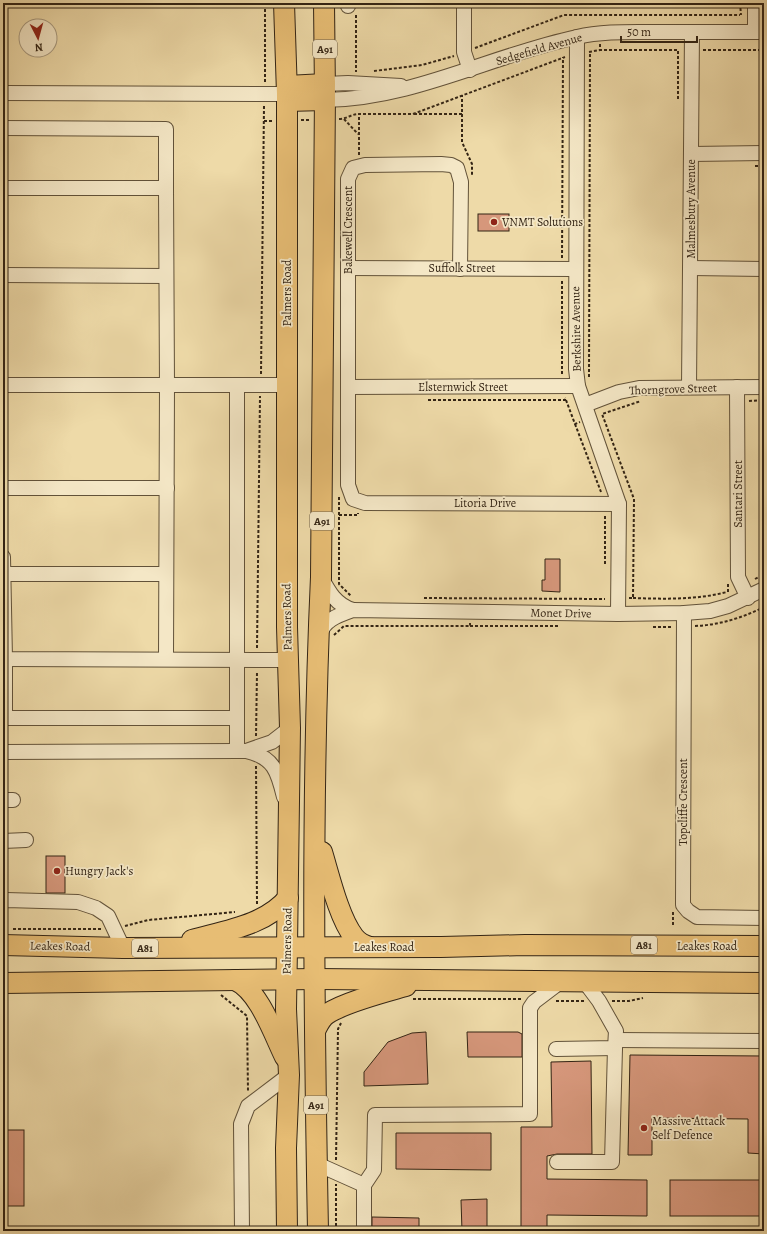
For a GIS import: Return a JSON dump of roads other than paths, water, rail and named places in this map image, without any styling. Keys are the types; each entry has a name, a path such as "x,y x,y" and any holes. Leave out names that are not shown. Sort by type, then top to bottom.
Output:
{"highway":[{"name":"Palmers Road","path":"284,3 287,93 288,660 290,728 286,979 289,1070 286,1148 287,1231"},
{"name":"A91","path":"318,1231 316,833 318,641 321,577 325,92 324,3"},
{"path":"287,93 325,92"},
{"path":"316,833 334,893 350,929 358,941 370,947"},
{"path":"167,948 227,931 264,917 281,906 288,898"},
{"name":"Leakes Road","path":"7,937 124,948 441,947 525,945 764,946"},
{"path":"3,983 286,979 563,980 764,983"},
{"path":"236,980 251,991 270,1025 289,1070"},
{"path":"316,1029 323,1018 335,1010 371,996 427,980"}],"street":[{"path":"464,3 464,52 470,70"},
{"path":"755,3 760,32"},
{"name":"Malmesbury Avenue","path":"689,387 692,32"},
{"name":"Sedgefield Avenue","path":"325,92 384,95 453,76 577,37 600,33 760,32"},
{"name":"Berkshire Avenue","path":"577,37 576,369 578,386 619,504 618,614"},
{"path":"3,93 287,93"},
{"path":"3,128 166,129 166,659"},
{"path":"691,154 764,154"},
{"name":"Bakewell Crescent","path":"353,499 348,485 348,179 353,168 358,166 451,165 457,168 461,182 460,268"},
{"path":"3,188 166,188"},
{"name":"Suffolk Street","path":"348,268 576,269"},
{"path":"691,268 764,269"},
{"path":"3,275 166,276"},
{"path":"3,385 287,385"},
{"path":"237,385 237,718 249,750 262,755 277,771 289,815"},
{"name":"Elsternwick Street","path":"348,387 578,386"},
{"name":"Thorngrove Street","path":"585,405 619,392 639,388 764,387"},
{"name":"Santari Street","path":"737,388 738,577 745,592"},
{"path":"3,488 166,488"},
{"name":"Litoria Drive","path":"353,499 365,503 619,504"},
{"path":"3,557 5,574 5,718 237,718"},
{"path":"5,574 166,574"},
{"name":"Monet Drive","path":"321,577 334,598 344,607 353,610 618,614 684,613 710,611 745,592 764,589"},
{"name":"Monet Drive","path":"318,641 321,630 328,621 353,610"},
{"name":"Topcliffe Crescent","path":"684,613 683,905 688,911 697,917 764,918"},
{"path":"4,659 288,660"},
{"path":"3,752 249,750 272,742 290,728"},
{"path":"3,841 26,840"},
{"path":"3,902 6,900 78,902 96,908 108,916 113,929 124,948"},
{"path":"364,1231 364,1185 374,1170 375,1115 530,1114 530,1008 534,1002 563,980"},
{"path":"556,1162 612,1162 616,1031 599,1001 584,981"},
{"path":"556,1049 615,1044 764,1040"},
{"path":"242,1231 241,1124 243,1115 248,1106 289,1070"},
{"path":"317,1164 336,1174 364,1185"}],"place":[{"name":"VNMT Solutions","path":"494,222"},
{"name":"Hungry Jack's","path":"57,871"},
{"name":"Massive Attack Self Defence","path":"644,1128"}]}
